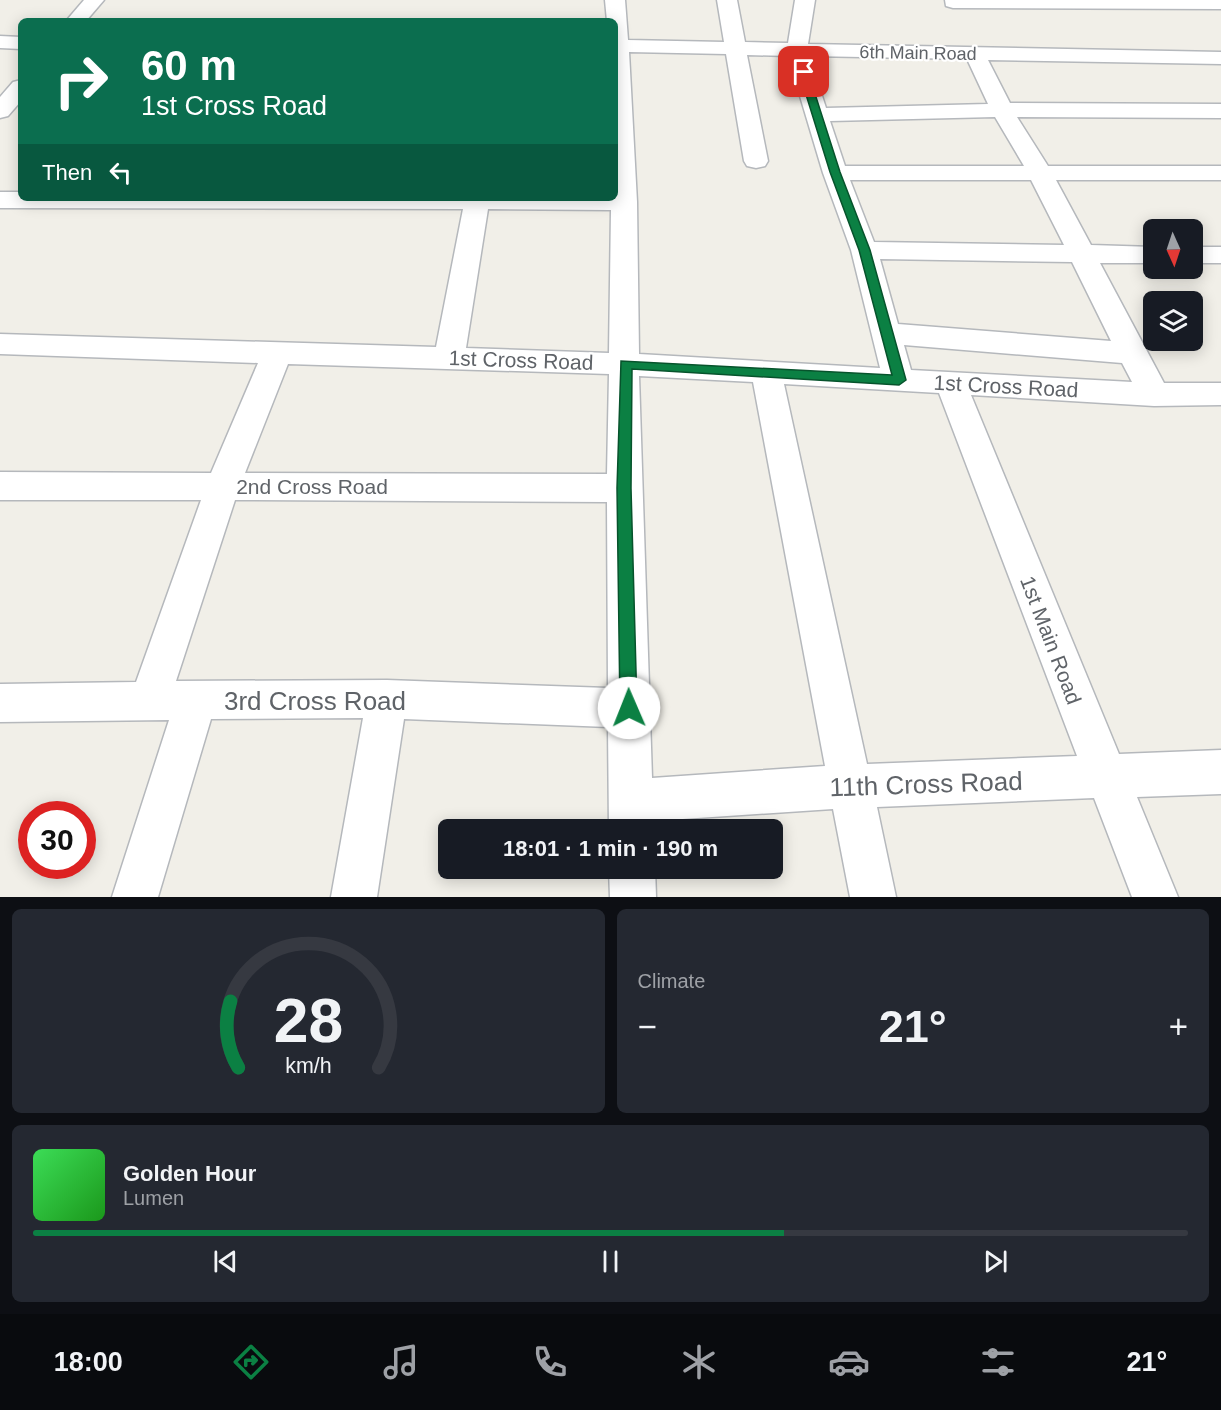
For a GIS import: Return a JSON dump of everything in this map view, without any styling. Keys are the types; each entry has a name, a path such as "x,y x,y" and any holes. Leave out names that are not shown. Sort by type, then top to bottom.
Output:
{"street":[{"path":"79,18 94,0"},
{"path":"615,0 615,18"},
{"path":"727,0 756,161"},
{"path":"805,0 797,51 835,172 864,250 899,380"},
{"path":"953,2 1221,3"},
{"path":"0,42 18,43"},
{"name":"6th Main Road","path":"618,46 1221,58"},
{"path":"975,54 1002,110 1039,171 1154,395"},
{"path":"618,85 624,202 626,364 624,488 631,815"},
{"path":"0,113 18,91"},
{"path":"817,115 1002,110 1221,111"},
{"path":"0,113 18,115"},
{"path":"835,172 1221,173"},
{"path":"0,200 18,200"},
{"path":"389,201 624,202"},
{"path":"449,358 477,202"},
{"path":"864,250 1143,255"},
{"path":"1203,255 1221,255"},
{"path":"886,333 1132,353"},
{"name":"1st Cross Road","path":"0,344 626,364 1154,395 1221,394"},
{"path":"150,699 223,486 277,353"},
{"path":"766,372 873,897"},
{"name":"1st Main Road","path":"950,383 1105,778 1155,897"},
{"name":"2nd Cross Road","path":"0,486 624,488"},
{"name":"3rd Cross Road","path":"1,706 150,699 196,702 387,699 629,708"},
{"path":"354,897 387,699"},
{"path":"135,897 196,702"},
{"name":"11th Cross Road","path":"631,815 851,786 1221,772"},
{"path":"633,879 633,897"}],"route":[{"path":"629,708 624,488 626,364 899,380 864,250 835,172 804,72"}]}
